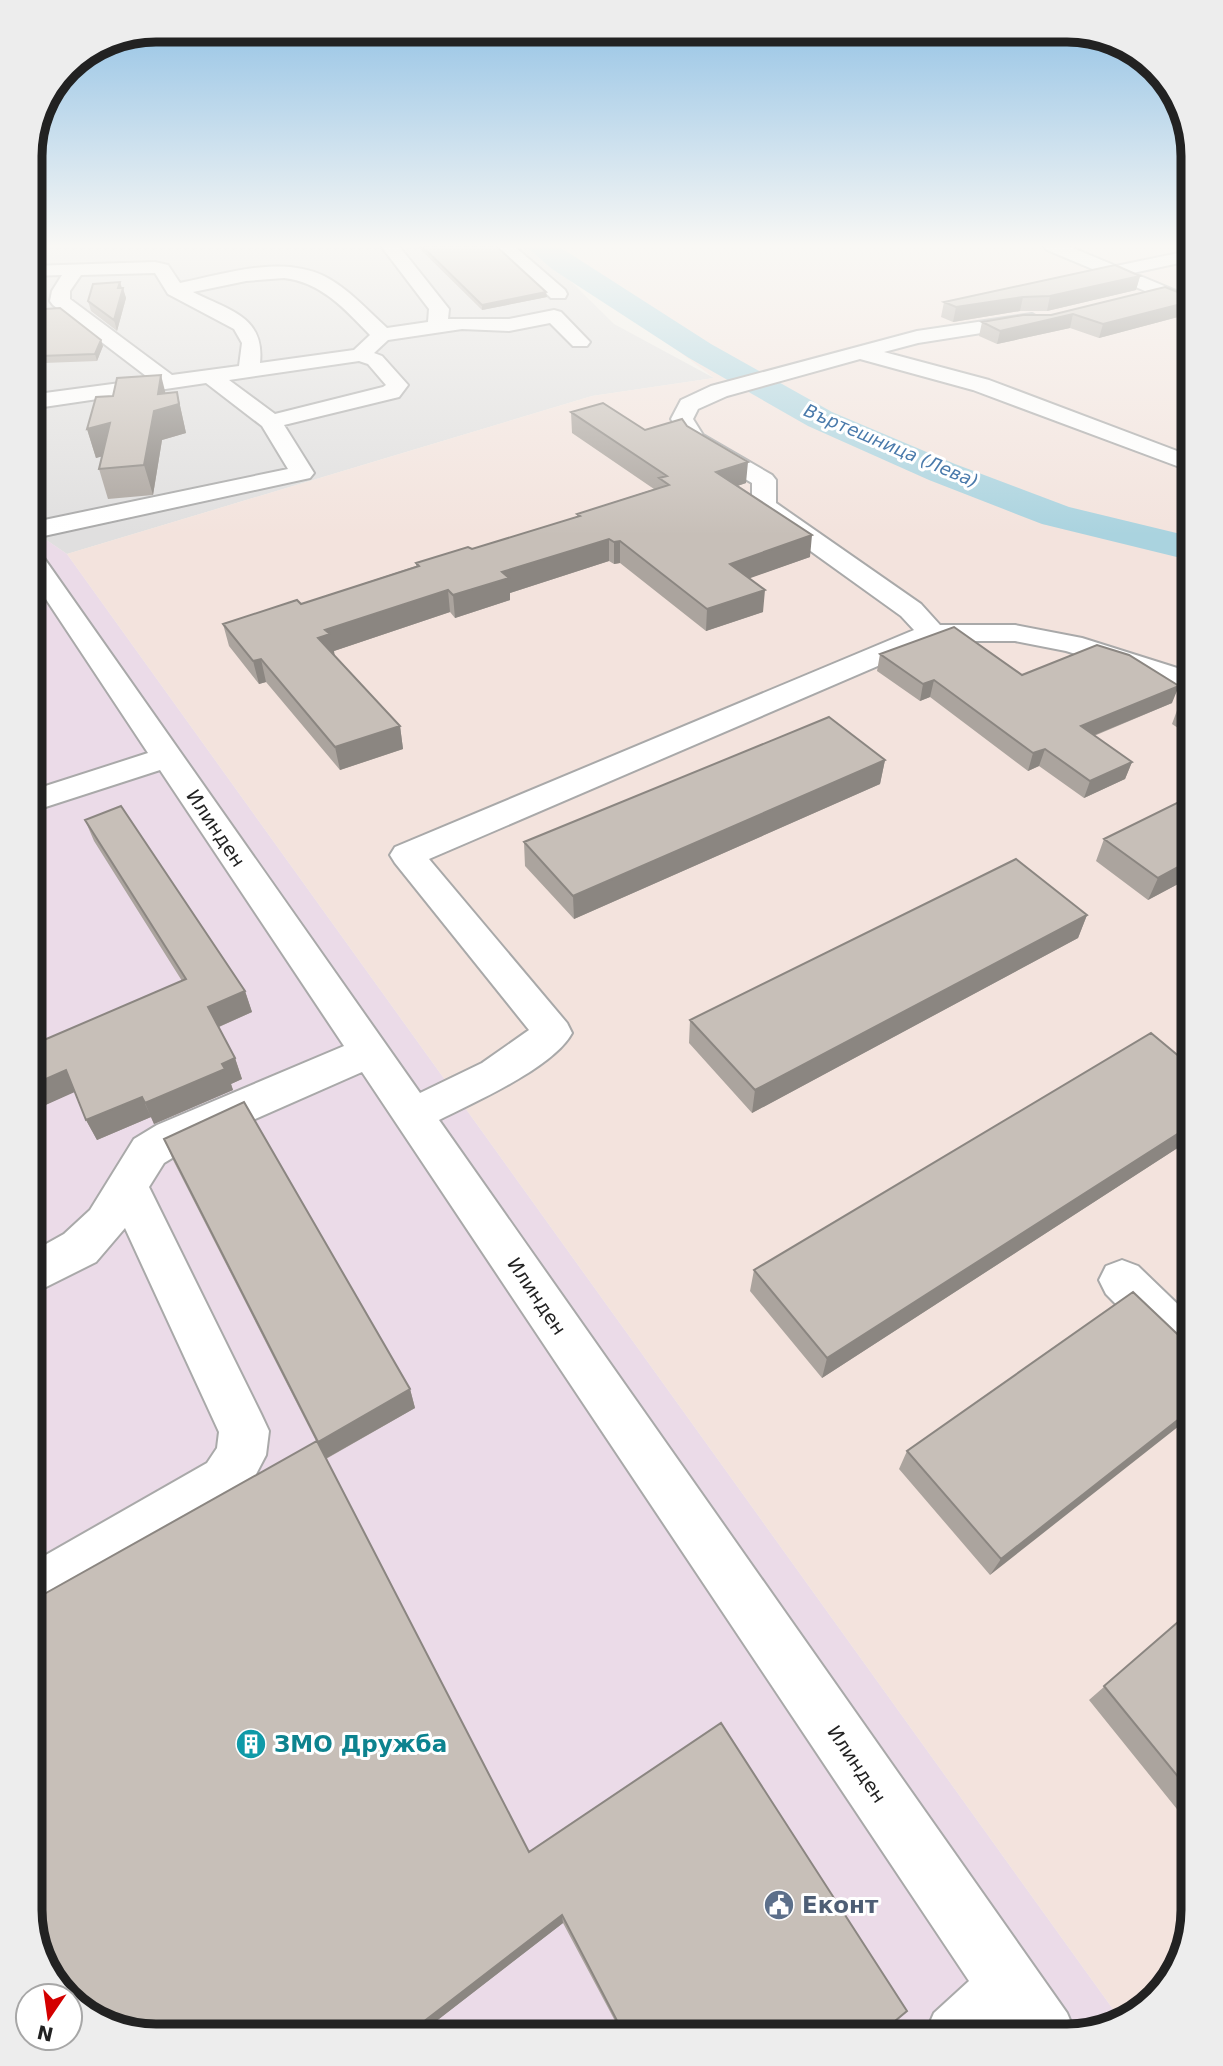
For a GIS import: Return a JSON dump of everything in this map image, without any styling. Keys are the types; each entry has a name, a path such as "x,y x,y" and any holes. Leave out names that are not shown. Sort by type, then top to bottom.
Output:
{"street":[{"path":"115,342 169,383"},
{"path":"249,371 252,342"},
{"path":"360,355 374,342"},
{"path":"895,342 719,391 689,405 682,419 695,440 764,480 764,506 911,610 932,633"},
{"path":"856,352 981,385 1181,460"},
{"path":"42,400 360,355 375,360 397,385 391,392 271,422"},
{"path":"42,528 302,473 271,422 211,376"},
{"name":"Илинден","path":"42,574 1027,2011"},
{"path":"412,1115 496,1074 553,1033 407,855 932,633 1016,633 1072,644 1181,678"},
{"path":"42,799 167,757"},
{"path":"42,1269 80,1248 105,1223 149,1151 172,1137 369,1052"},
{"path":"42,1587 225,1481 241,1455 244,1431 128,1187"},
{"path":"1122,1280 1181,1338"},
{"path":"991,2024 1027,2011"}],"shaded area":[{"path":"42,342 648,342 714,378 592,396 67,554 42,537"},
{"path":"667,342 1181,342 1181,1910 1177,1940 1162,1973 1142,1996 1116,2013 67,554 592,396 714,378"},
{"path":"42,537 67,554 1116,2013 1089,2022 1067,2024 148,2024 119,2018 93,2005 84,1998 84,1982 68,1982 61,1973 46,1940 42,1910"}],"building":[{"path":"42,342 100,342 95,354 42,356"},
{"path":"161,375 158,394 177,392 179,404 154,411 144,465 99,469 110,423 87,429 96,397 113,396 117,378"},
{"path":"603,403 645,430 682,419 687,426 748,462 716,472 812,535 730,564 765,590 707,609 620,541 609,539 502,572 509,578 453,595 448,590 325,630 330,634 318,638 400,726 335,747 261,659 253,661 223,624 297,600 301,604 419,566 416,563 580,516 577,514 669,485 659,478 667,476 571,412"},
{"path":"954,627 1022,675 1097,645 1129,655 1179,686 1081,726 1132,762 1090,781 1045,749 1033,753 934,680 923,684 880,654"},
{"path":"829,717 885,760 573,896 524,842"},
{"path":"1181,801 1181,866 1158,878 1104,839"},
{"path":"121,806 245,991 208,1007 235,1058 222,1064 225,1069 145,1103 142,1097 86,1120 66,1070 42,1081 42,1041 186,979 85,820"},
{"path":"1016,859 1087,915 755,1090 690,1020"},
{"path":"1151,1033 1181,1058 1181,1132 827,1358 754,1270"},
{"path":"244,1102 410,1389 318,1442 164,1139"},
{"path":"1133,1292 1181,1338 1181,1417 1001,1559 907,1451"},
{"name":"ЗМО Дружба","path":"317,1441 529,1852 721,1723 907,2011 891,2024 619,2024 562,1915 421,2024 148,2024 119,2018 106,2012 84,1998 84,1982 68,1982 46,1940 42,1910 42,1595"},
{"path":"1181,1619 1181,1780 1104,1686"}],"waterway":[{"name":"Въртешница (Лева)","path":"687,342 820,419 942,472 1056,516 1181,546"}],"place":[{"name":"ЗМО Дружба","path":"251,1744"},
{"name":"Еконт","path":"779,1905"}]}
